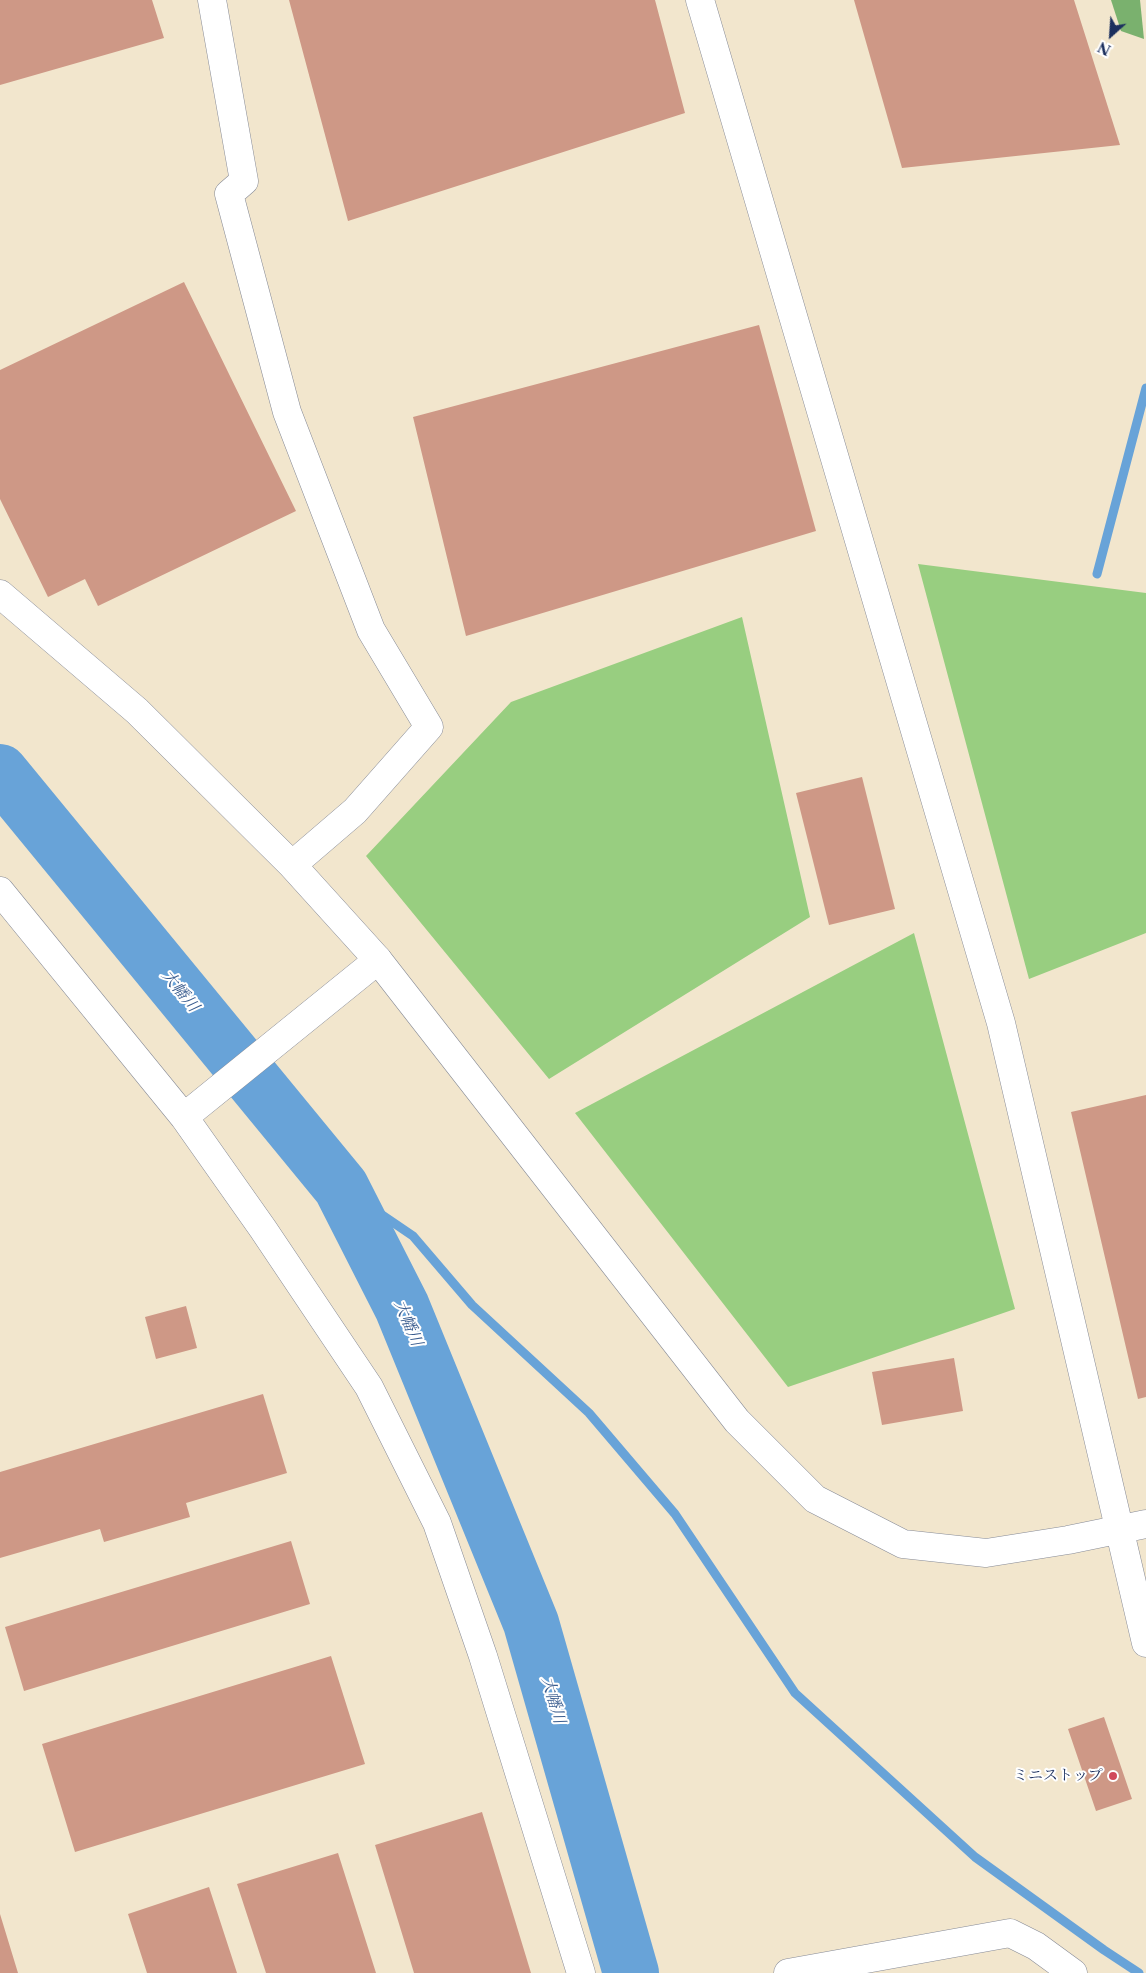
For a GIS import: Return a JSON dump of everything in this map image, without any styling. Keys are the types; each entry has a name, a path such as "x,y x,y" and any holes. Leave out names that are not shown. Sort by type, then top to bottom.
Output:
{"street":[{"path":"212,0 244,181 229,194 287,412 371,630 429,727 355,810 292,865"},
{"path":"700,0 1001,1023 1146,1643"},
{"path":"0,594 137,711 292,865 378,960 737,1421 815,1498 903,1544 986,1553 1068,1540 1146,1524"},
{"path":"0,891 184,1117 370,1387 437,1523 483,1656 581,1973"},
{"path":"184,1117 378,960"},
{"path":"788,1973 1010,1933 1036,1946 1073,1973"}],"green space":[{"path":"1111,0 1140,0 1144,39 1121,31"},
{"path":"918,564 1146,593 1146,933 1029,979"},
{"path":"742,617 810,917 549,1079 366,856 511,702"},
{"path":"914,933 1015,1309 788,1387 575,1113"}],"building":[{"path":"0,0 152,0 164,38 0,85"},
{"path":"289,0 655,0 685,113 348,221"},
{"path":"854,0 1074,0 1120,145 902,168"},
{"path":"184,282 296,511 98,606 85,579 48,597 0,499 0,370"},
{"path":"759,325 816,531 466,636 413,417"},
{"path":"862,777 895,909 829,925 796,793"},
{"path":"1146,1095 1146,1397 1138,1399 1071,1112"},
{"path":"186,1306 197,1348 156,1359 145,1317"},
{"path":"954,1358 963,1411 882,1425 872,1372"},
{"path":"263,1394 287,1473 186,1503 190,1517 104,1542 100,1529 0,1558 0,1472"},
{"path":"291,1541 310,1604 24,1691 5,1627"},
{"path":"331,1656 365,1764 75,1852 42,1744"},
{"path":"1104,1717 1132,1799 1096,1811 1068,1729"},
{"path":"482,1812 531,1973 414,1973 375,1845"},
{"path":"338,1853 376,1973 266,1973 237,1884"},
{"path":"209,1887 237,1973 147,1973 128,1914"},
{"path":"0,1914 18,1973 0,1973"}],"waterway":[{"path":"1097,574 1146,388"},
{"name":"大幡川","path":"0,772 341,1187 402,1307 531,1623 631,1973"},
{"path":"341,1187 413,1236 472,1305 589,1413 675,1514 795,1693 975,1857 1139,1973"}],"place":[{"name":"ミニストップ","path":"1113,1776"}]}
